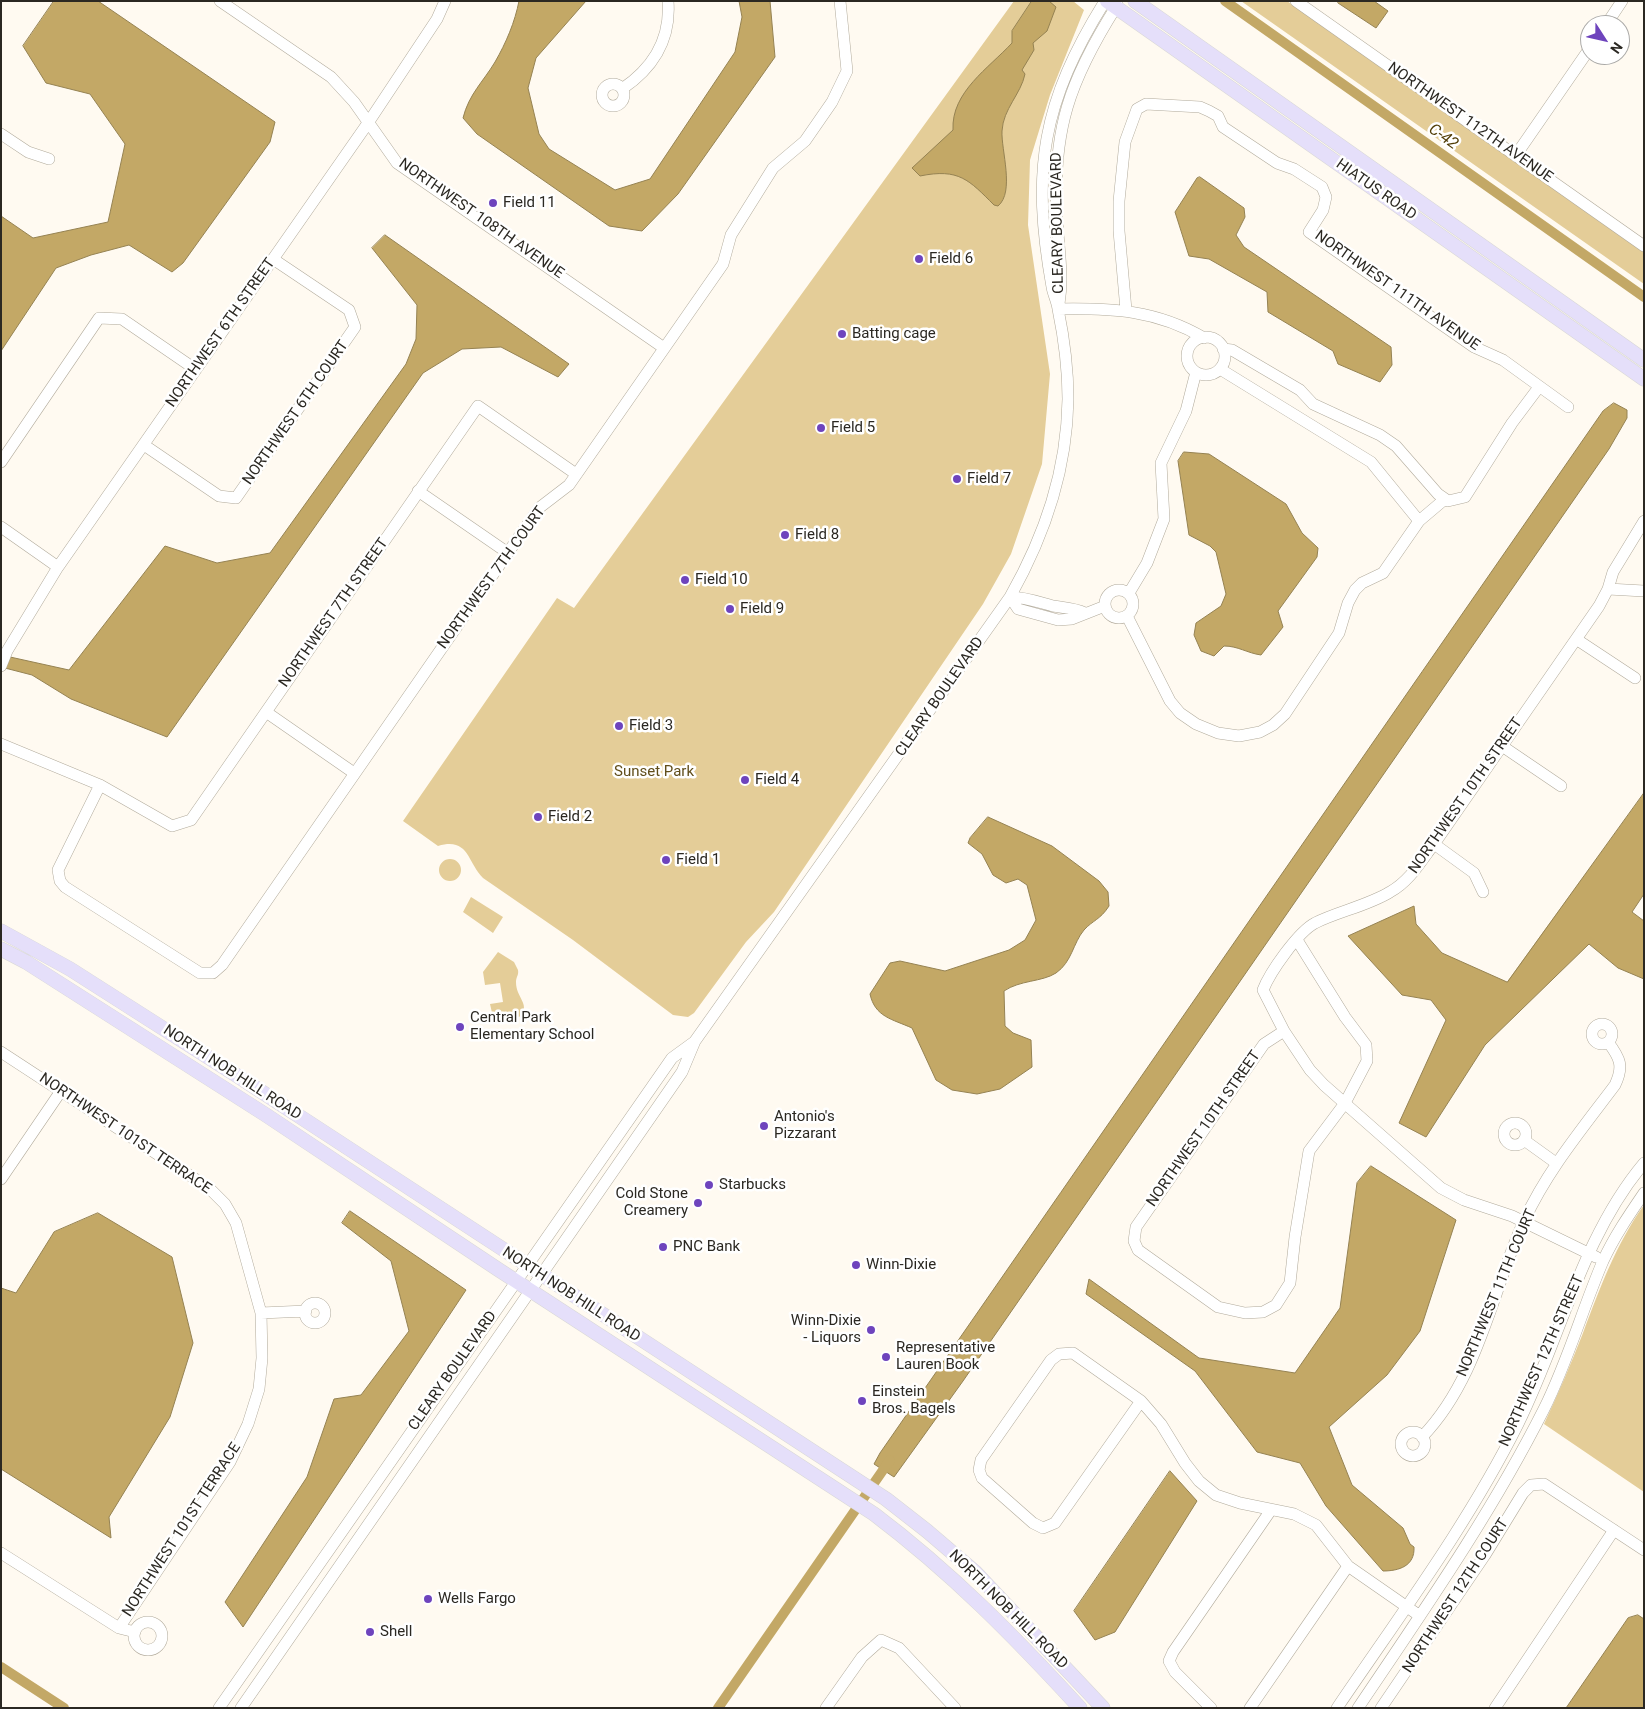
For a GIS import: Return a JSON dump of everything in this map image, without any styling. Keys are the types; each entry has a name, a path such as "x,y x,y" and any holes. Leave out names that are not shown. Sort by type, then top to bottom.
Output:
{"main road":[{"name":"HIATUS ROAD","path":"1136,1 1644,360"},
{"name":"HIATUS ROAD","path":"1111,3 1644,379"},
{"name":"NORTH NOB HILL ROAD","path":"1,930 70,969 404,1184 527,1267 886,1500 975,1572 1103,1708"},
{"name":"NORTH NOB HILL ROAD","path":"1,949 26,962 266,1115 531,1291 874,1514 918,1546 963,1586 1002,1624 1080,1708"}],"street":[{"name":"NORTHWEST 108TH AVENUE","path":"220,1 331,78 354,102 397,163 664,348"},
{"name":"NORTHWEST 6TH STREET","path":"1,666 6,651 58,567 368,123 437,19 445,1"},
{"path":"622,89 638,79 661,48 669,20 668,1"},
{"name":"NORTHWEST 7TH COURT","path":"100,786 58,870 60,882 200,973 213,972 222,965 539,508 569,485 723,264 731,235 773,168 805,141 832,102 847,71 840,1"},
{"name":"NORTHWEST 112TH AVENUE","path":"1296,1 1644,246"},
{"path":"1613,15 1622,1"},
{"name":"CLEARY BOULEVARD","path":"241,1708 682,1072 695,1041 1010,597 1042,535 1061,468 1068,398 1067,366 1058,309 1062,285 1056,217 1057,147 1066,108 1079,73 1111,3"},
{"path":"1516,155 1580,62"},
{"name":"NORTHWEST 111TH AVENUE","path":"1126,310 1119,231 1119,201 1125,142 1137,109 1146,104 1200,107 1218,116 1223,127 1276,163 1294,169 1322,187 1326,197 1323,210 1309,232 1474,347 1502,360 1568,407"},
{"path":"1,134 28,152 49,159"},
{"name":"NORTHWEST 6TH COURT","path":"144,445 219,496 236,498 355,328 349,310 273,259"},
{"path":"1058,309 1126,310 1176,325 1204,338 1216,340 1223,348 1225,359 1220,369 1208,375 1196,372 1189,363 1188,352 1194,342 1204,338"},
{"path":"1,462 99,318 122,319 195,369"},
{"path":"1223,348 1232,350 1296,387 1313,404 1380,435 1396,446 1438,494 1448,501 1465,497 1507,430 1539,387"},
{"path":"1220,369 1371,462 1419,521"},
{"path":"1129,593 1147,563 1164,519 1160,463 1186,411 1196,372"},
{"name":"NORTHWEST 7TH STREET","path":"100,786 172,826 191,820 478,406 576,474"},
{"path":"418,491 508,553"},
{"path":"1126,616 1170,701 1180,713 1196,724 1218,733 1239,736 1260,732 1273,726 1286,714 1339,633 1348,603 1355,590 1362,583 1383,573 1419,521 1445,499"},
{"name":"NORTHWEST 10TH STREET","path":"1345,1103 1309,1151 1295,1237 1290,1283 1276,1304 1264,1312 1245,1313 1218,1307 1138,1250 1134,1241 1136,1227 1264,1044 1284,1031 1264,990 1268,979 1297,940 1313,924 1390,893 1406,882 1576,639 1608,589 1614,572 1644,521"},
{"path":"1,527 58,567"},
{"path":"1608,589 1644,591"},
{"path":"1121,590 1129,593 1134,602 1133,607 1126,616 1117,618 1112,616 1105,606 1107,596 1111,592 1121,590"},
{"path":"1010,597 1018,609 1058,620 1072,619 1105,606"},
{"path":"1576,639 1635,678"},
{"path":"266,712 354,773"},
{"path":"1,744 100,786"},
{"path":"1502,746 1561,786"},
{"path":"1434,844 1474,873 1483,892"},
{"path":"1297,940 1345,1017 1366,1045 1367,1062 1345,1103"},
{"path":"1284,1031 1310,1070 1390,1145 1441,1188 1464,1200 1524,1221 1604,1260"},
{"name":"CLEARY BOULEVARD","path":"219,1708 672,1058 695,1041"},
{"name":"NORTHWEST 11TH COURT","path":"1422,1437 1438,1420 1488,1323 1524,1221 1556,1163 1615,1085 1621,1073 1618,1056 1608,1042"},
{"name":"NORTHWEST 101ST TERRACE","path":"1,1052 209,1188 224,1204 236,1223 261,1313 262,1358 259,1389 248,1424 230,1462 118,1628"},
{"path":"1,1179 61,1091"},
{"path":"1524,1140 1556,1163"},
{"name":"NORTHWEST 12TH STREET","path":"1337,1708 1468,1514 1518,1424 1589,1253 1607,1217 1644,1163"},
{"name":"NORTHWEST 12TH STREET","path":"1358,1708 1471,1539 1515,1466 1545,1406 1604,1260 1625,1221 1644,1193"},
{"path":"261,1313 306,1311"},
{"path":"1141,1401 1055,1523 1044,1528 1033,1522 982,1478 980,1470 981,1460 1050,1360 1059,1354 1073,1353 1141,1401 1161,1424 1185,1463 1199,1481 1216,1494 1270,1510 1294,1514 1316,1525 1348,1566 1420,1616"},
{"name":"NORTHWEST 12TH COURT","path":"1381,1708 1485,1555 1523,1493 1531,1485 1544,1484 1614,1530"},
{"path":"1212,1708 1174,1672 1169,1661 1173,1652 1270,1510"},
{"path":"1495,1708 1614,1530 1644,1550"},
{"path":"1,1553 118,1628 135,1632"},
{"path":"1250,1708 1348,1566"},
{"path":"826,1708 862,1657 881,1640 899,1648 955,1708"}],"green space":[{"name":"Sunset Park","path":"1014,1 1073,1 1084,10 1050,95 1030,160 1028,225 1050,374 1042,464 1011,554 983,604 774,912 746,942 694,1013 688,1017 673,1015 573,940 483,878 462,848 448,844 438,846 403,821 557,598 574,608"},
{"path":"1241,1 1287,1 1644,251 1644,284"},
{"path":"450,859 458,862 461,870 458,878 450,881 442,878 439,870 442,862"},
{"path":"471,897 503,917 493,933 463,912"},
{"path":"498,952 514,962 518,970 517,988 524,1007 521,1016 513,1019 505,1014 493,1017 490,1004 503,1002 500,983 485,985 483,972"},
{"path":"1644,1205 1644,1492 1544,1424 1569,1368 1609,1267 1625,1235"}],"shaded area":[{"path":"54,1 98,1 275,122 270,142 183,263 172,272 129,245 91,255 56,268 1,351 1,216 33,238 108,222 125,144 90,94 46,83 23,46"},
{"path":"519,1 586,1 536,58 528,88 539,134 549,149 615,190 650,179 735,52 742,17 739,1 770,1 775,57 678,194 642,231 609,226 477,134 463,118 473,95 503,47 513,25"},
{"path":"1032,1 1049,1 1056,7 1047,31 1033,43 1034,50 1022,70 1025,74 1023,81 1005,116 1002,139 1006,170 1006,191 1003,200 998,206 994,205 962,178 944,174 920,176 912,168 953,130 954,116 965,92 983,71 1012,43 1012,31"},
{"path":"1339,1 1374,1 1388,11 1376,28 1338,3"},
{"path":"1200,177 1244,208 1245,217 1236,235 1244,247 1391,347 1392,365 1380,382 1338,364 1333,351 1268,312 1267,292 1209,259 1189,256 1175,212 1197,178"},
{"path":"385,235 569,364 558,377 501,347 462,349 423,373 167,737 71,699 32,675 1,667 1,655 69,670 165,546 217,563 270,553 406,364 416,339 417,305 372,248"},
{"path":"1614,403 1627,410 1627,418 1609,449 963,1381 894,1477 874,1464 1603,411"},
{"path":"1184,452 1209,454 1286,504 1302,533 1318,548 1317,557 1278,611 1283,627 1261,655 1224,646 1214,656 1201,651 1194,635 1196,623 1221,606 1226,594 1216,552 1210,546 1189,535 1178,461"},
{"path":"1644,793 1644,894 1632,912 1644,921 1644,979 1618,968 1589,944 1485,1045 1426,1137 1399,1123 1446,1020 1431,1000 1402,995 1348,936 1414,906 1416,924 1442,953 1507,982"},
{"path":"988,817 1052,846 1099,881 1108,892 1109,906 1080,935 1069,958 1061,969 1050,976 1010,987 1004,991 1005,1026 1013,1033 1031,1040 1032,1067 1000,1089 977,1094 952,1090 936,1080 912,1028 880,1012 872,1002 870,994 890,963 900,961 945,971 1009,950 1025,940 1036,920 1027,885 1018,879 1006,883 993,875 982,854 968,843"},
{"path":"1371,1166 1456,1220 1420,1331 1387,1375 1329,1427 1352,1485 1403,1528 1410,1544 1414,1547 1414,1553 1409,1563 1395,1570 1383,1571 1326,1506 1300,1463 1257,1452 1195,1371 1086,1294 1089,1279 1199,1358 1295,1373 1340,1308 1357,1183"},
{"path":"350,1211 466,1290 243,1627 225,1602 307,1477 334,1399 361,1395 409,1331 391,1261 342,1223"},
{"path":"98,1213 172,1257 193,1343 170,1417 109,1517 111,1538 1,1469 1,1288 16,1293 54,1232"},
{"path":"1170,1471 1197,1501 1115,1632 1095,1640 1074,1611"},
{"path":"1638,1615 1644,1619 1644,1708 1566,1708 1628,1618"}],"waterway":[{"name":"C-42","path":"1225,1 1644,297"},
{"path":"718,1708 890,1460"},
{"path":"1,1667 64,1708"}],"place":[{"name":"Field 11","path":"493,203"},
{"name":"Field 6","path":"919,259"},
{"name":"Batting cage","path":"842,334"},
{"name":"Field 5","path":"821,428"},
{"name":"Field 7","path":"957,479"},
{"name":"Field 8","path":"785,535"},
{"name":"Field 10","path":"685,580"},
{"name":"Field 9","path":"730,609"},
{"name":"Field 3","path":"619,726"},
{"name":"Field 4","path":"745,780"},
{"name":"Field 2","path":"538,817"},
{"name":"Field 1","path":"666,860"},
{"name":"Central Park Elementary School","path":"460,1027"},
{"name":"Antonio's Pizzarant","path":"764,1126"},
{"name":"Starbucks","path":"709,1185"},
{"name":"Cold Stone Creamery","path":"698,1203"},
{"name":"PNC Bank","path":"663,1247"},
{"name":"Winn-Dixie","path":"856,1265"},
{"name":"Winn-Dixie - Liquors","path":"871,1330"},
{"name":"Representative Lauren Book","path":"886,1357"},
{"name":"Einstein Bros. Bagels","path":"862,1401"},
{"name":"Wells Fargo","path":"428,1599"},
{"name":"Shell","path":"370,1632"}]}
